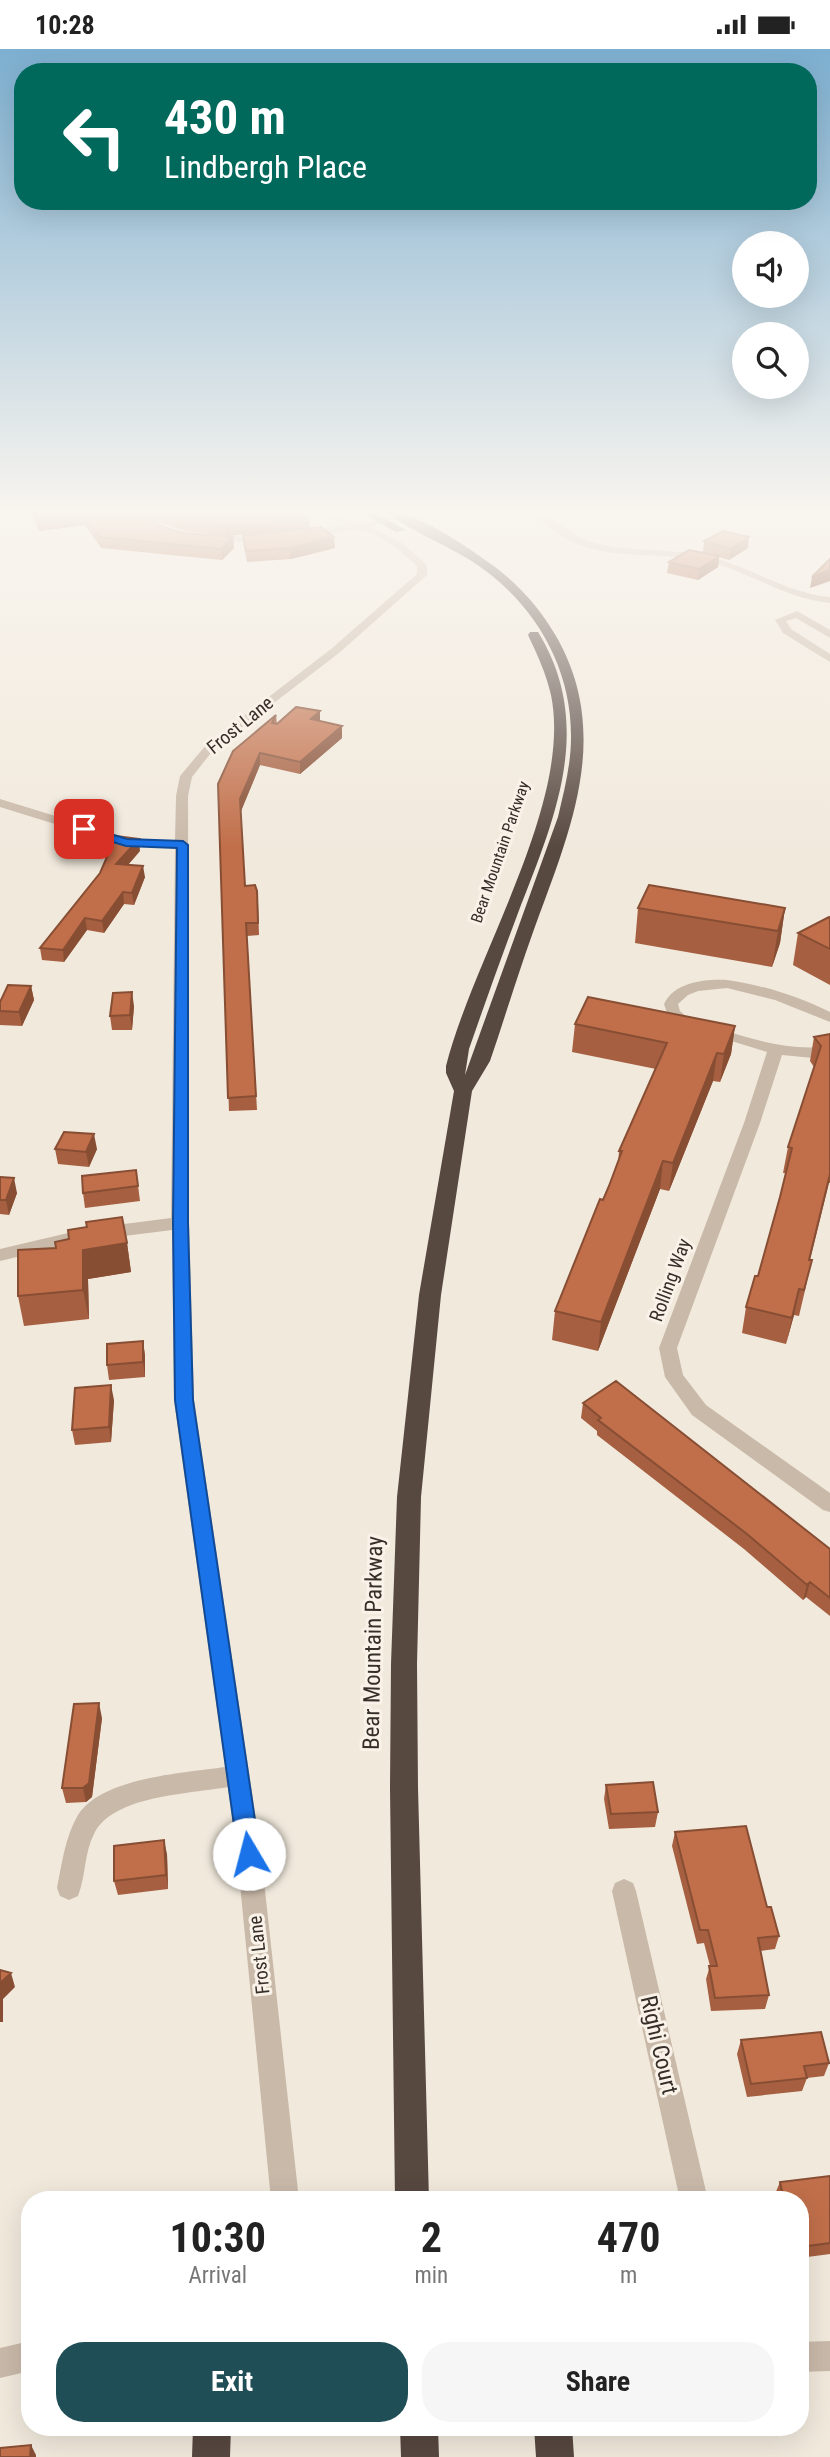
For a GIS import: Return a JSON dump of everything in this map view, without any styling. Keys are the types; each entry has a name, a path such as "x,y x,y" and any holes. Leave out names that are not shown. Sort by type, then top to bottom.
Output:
{"highway":[{"name":"Bear Mountain Parkway","path":"463,1091 455,1070 481,991 552,799 561,748 559,701 554,678 542,648 527,623"},
{"name":"Bear Mountain Parkway","path":"412,2191 404,1788 404,1664 409,1497 430,1295 463,1091 478,1072 562,829 576,774 578,712 571,678 558,647 541,623"},
{"path":"211,2457 212,2436"},
{"path":"419,2436 420,2457"},
{"path":"554,2436 555,2457"}],"street":[{"name":"Frost Lane","path":"284,2191 249,1854 184,1400 180,1223 182,796 186,776 210,747 367,623"},
{"path":"782,623 787,631 830,659"},
{"path":"812,623 830,635"},
{"path":"0,803 126,842 183,845"},
{"path":"830,1018 777,994 726,984 710,983 682,989 674,997 671,1008 674,1015 684,1021 776,1049 804,1055 830,1051"},
{"name":"Rolling Way","path":"776,1049 752,1123 668,1348 674,1377 699,1410 830,1504"},
{"path":"0,1255 85,1235 180,1223"},
{"path":"69,1888 79,1842 91,1817 114,1799 141,1791 237,1775"},
{"name":"Righi Court","path":"624,1891 692,2191"},
{"path":"809,2357 830,2356"},
{"path":"0,2363 21,2358"}],"building":[{"path":"296,707 320,711 311,719 342,726 300,762 260,753 240,799 245,886 255,885 257,891 258,923 246,923 256,1096 228,1098 218,784 233,751 276,715 272,723 277,724"},
{"path":"116,836 139,839 116,864 143,866 132,893 123,892 102,921 85,918 63,950 40,948 100,873"},
{"path":"649,885 785,908 778,931 638,908"},
{"path":"829,917 830,949 798,933"},
{"path":"8,985 31,986 19,1012 0,1011 0,1002"},
{"path":"132,992 130,1015 110,1016 113,993"},
{"path":"588,997 735,1026 724,1054 717,1053 673,1163 663,1161 601,1322 555,1311 600,1199 603,1200 609,1186 622,1151 619,1151 667,1043 575,1024"},
{"path":"830,1034 830,1174 809,1260 812,1260 804,1290 799,1289 792,1318 746,1307 755,1276 758,1276 780,1197 792,1148 788,1147 821,1046 814,1037"},
{"path":"64,1132 94,1134 86,1152 55,1149"},
{"path":"136,1170 138,1186 83,1193 82,1176"},
{"path":"0,1177 14,1178 6,1200 0,1200"},
{"path":"122,1217 127,1243 83,1250 83,1290 18,1296 18,1250 56,1248 55,1242 69,1239 68,1230 87,1227 86,1222"},
{"path":"143,1341 143,1362 107,1365 107,1344"},
{"path":"616,1381 830,1549 830,1598 810,1582 807,1585 747,1534 598,1420 601,1418 583,1403"},
{"path":"111,1385 109,1427 72,1430 75,1388"},
{"path":"99,1703 89,1783 83,1788 62,1788 74,1704"},
{"path":"653,1782 658,1812 611,1814 606,1785"},
{"path":"746,1826 767,1907 771,1907 779,1936 758,1938 769,1995 715,1998 709,1966 717,1966 708,1930 700,1930 675,1832"},
{"path":"164,1840 166,1875 114,1881 114,1846"},
{"path":"0,1970 11,1973 0,1983"},
{"path":"821,2032 829,2063 804,2066 807,2078 751,2084 741,2040"},
{"path":"830,2176 830,2243 809,2246 809,2191 782,2191 780,2182"},
{"path":"31,2445 30,2457 0,2457 0,2448"}],"route":[{"path":"84,829 144,845 183,845 180,1223 184,1400 249,1854"}]}
